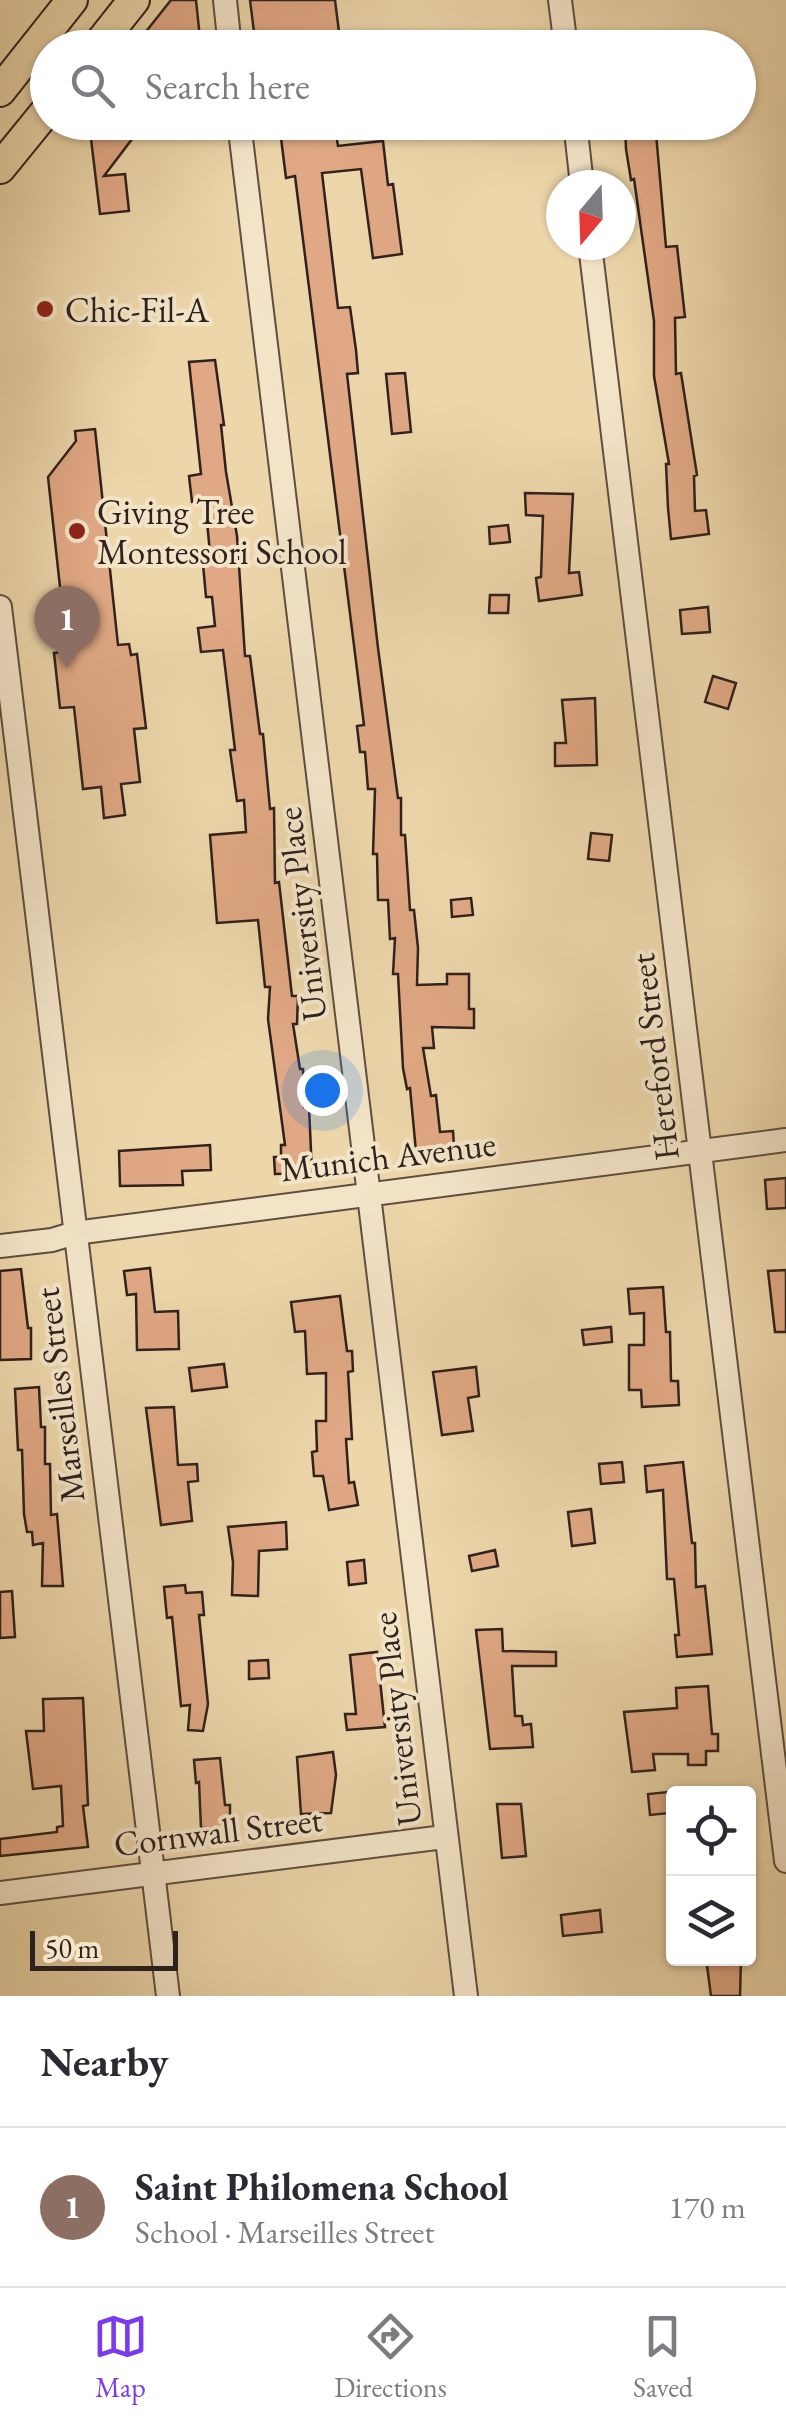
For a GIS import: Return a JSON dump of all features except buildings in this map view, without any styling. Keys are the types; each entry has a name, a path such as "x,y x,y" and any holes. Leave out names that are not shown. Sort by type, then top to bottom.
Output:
{"main road":[{"path":"48,30 72,0"},
{"path":"110,30 134,0"},
{"path":"0,91 30,53"},
{"path":"0,168 30,131"}],"street":[{"path":"224,0 228,30"},
{"path":"560,0 564,30"},
{"name":"University Place","path":"241,140 466,1996"},
{"path":"577,140 580,170"},
{"name":"Hereford Street","path":"592,260 786,1861"},
{"name":"Marseilles Street","path":"0,606 168,1996"},
{"name":"Munich Avenue","path":"0,1246 786,1140"},
{"name":"Cornwall Street","path":"0,1893 444,1837"}],"place":[{"name":"Chic-Fil-A","path":"45,309"},
{"name":"Giving Tree Montessori School","path":"77,531"},
{"name":"Saint Philomena School","path":"67,668"}]}
